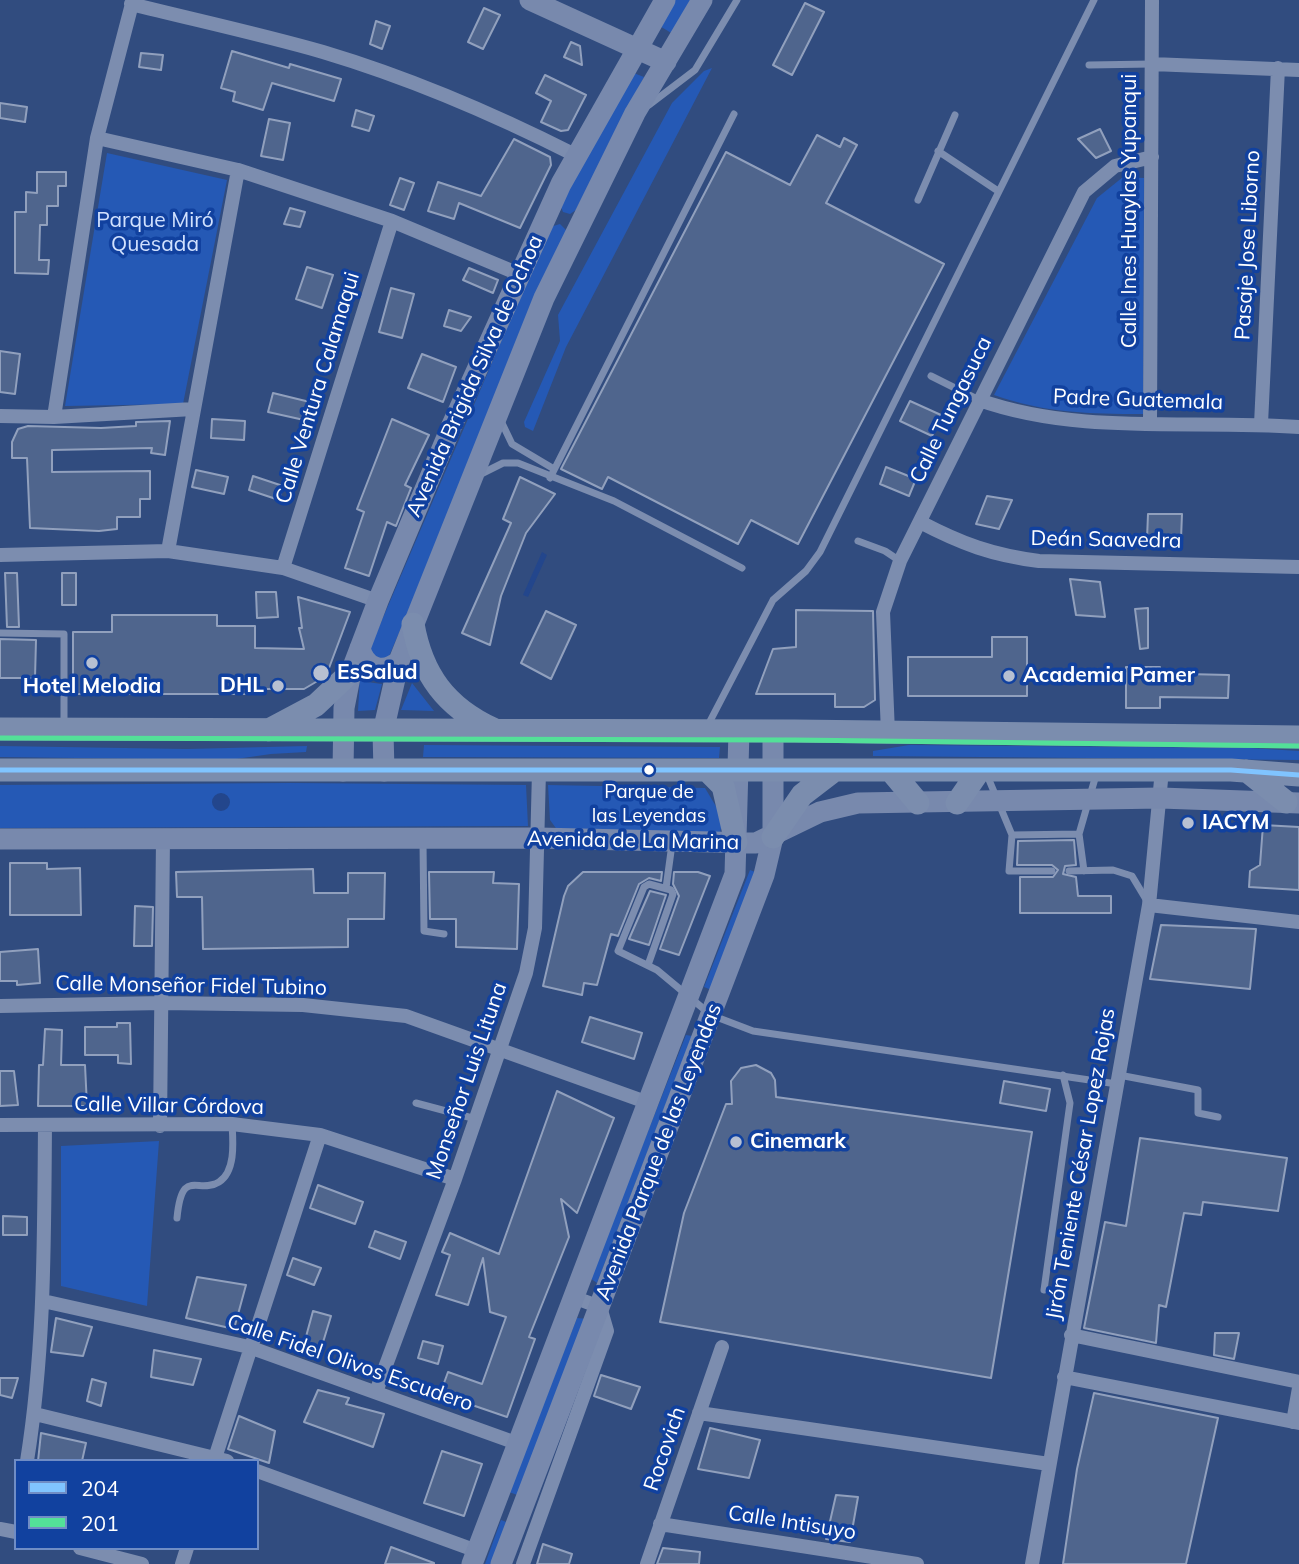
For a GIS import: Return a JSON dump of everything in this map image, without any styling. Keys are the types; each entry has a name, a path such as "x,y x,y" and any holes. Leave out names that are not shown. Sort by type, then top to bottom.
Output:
{"main road":[{"path":"413,624 417,648 436,687 450,703 473,720 499,731"},
{"path":"266,731 316,705 351,672"},
{"path":"0,729 342,732 773,731 1299,737"},
{"path":"0,770 1162,770 1247,771 1299,775"},
{"path":"708,771 723,786 736,842"},
{"path":"957,803 982,771"},
{"path":"1247,771 1292,802"},
{"path":"773,837 802,795 832,772"},
{"path":"892,772 918,803"}],"street":[{"path":"530,0 666,62"},
{"name":"Avenida Brigida Silva de Ochoa","path":"343,771 342,732 351,672 512,270 547,213 575,155 665,0"},
{"name":"Avenida Brigida Silva de Ochoa","path":"384,771 383,732 399,660 544,298 635,113 702,0"},
{"name":"Calle Ines Huaylas Yupanqui","path":"1150,422 1152,0"},
{"path":"54,416 97,138 132,2 323,52 390,74 460,101 575,155"},
{"path":"1152,64 1299,69"},
{"name":"Pasaje Jose Liborno","path":"1261,424 1278,68"},
{"path":"97,138 238,170 392,221 512,270"},
{"name":"Calle Tungasuca","path":"888,733 883,612 900,561 1084,192 1115,166 1152,157"},
{"path":"168,551 238,170"},
{"path":"547,213 578,227"},
{"name":"Calle Ventura Calamaqui","path":"283,568 392,221"},
{"name":"Padre Guatemala","path":"979,400 1041,418 1299,427"},
{"path":"0,416 192,409"},
{"name":"Deán Saavedra","path":"920,522 967,546 1003,557 1040,561 1299,567"},
{"path":"0,555 168,551 283,568 378,601"},
{"path":"360,648 367,664 375,668 393,666 399,660"},
{"name":"Avenida Parque de las Leyendas","path":"475,1558 646,1102 735,874 739,731"},
{"name":"Avenida Parque de las Leyendas","path":"501,1564 764,875 773,837 773,731"},
{"name":"Jirón Teniente César Lopez Rojas","path":"1032,1564 1149,905 1162,770"},
{"name":"Monseñor Luis Lituna","path":"376,1392 477,1119 526,973 534,928 539,771"},
{"name":"Avenida de La Marina","path":"0,839 538,838 756,843 820,813 858,803 1161,798 1292,802"},
{"path":"160,1126 163,838"},
{"path":"1149,905 1299,922"},
{"name":"Calle Monseñor Fidel Tubino","path":"0,1006 163,1003 303,1005 406,1016 502,1048 646,1102"},
{"name":"Calle Villar Córdova","path":"0,1125 232,1124 320,1135 455,1179"},
{"path":"27,1459 35,1414 43,1301 45,1125"},
{"path":"35,1414 219,1459 249,1347 320,1135"},
{"path":"523,1564 607,1331 600,1307 573,1297"},
{"name":"Calle Fidel Olivos Escudero","path":"43,1301 249,1347 519,1444"},
{"path":"1071,1335 1299,1382"},
{"name":"Rocovich","path":"647,1564 722,1347"},
{"path":"1064,1377 1296,1423 1299,1388"},
{"path":"699,1413 1049,1464"},
{"path":"259,1472 454,1543 475,1558"},
{"path":"496,1503 521,1512"},
{"name":"Calle Intisuyo","path":"660,1524 917,1564"},
{"path":"88,1550 142,1564"}],"lane":[{"path":"635,113 675,87 695,70 737,0"},
{"path":"705,731 773,600 806,571 820,552 1094,0"},
{"path":"1089,65 1152,64"},
{"path":"550,478 734,114"},
{"path":"918,201 955,115"},
{"path":"938,151 998,191"},
{"path":"931,376 979,400"},
{"path":"499,410 503,430 512,444 554,469"},
{"path":"471,481 496,465 512,462 614,501 742,568"},
{"path":"858,541 900,561"},
{"path":"0,633 64,634 64,729"},
{"path":"982,771 1012,835 1009,872 1052,871"},
{"path":"1084,871 1079,834 1097,771"},
{"path":"1012,835 1079,834"},
{"path":"424,838 424,931 444,934"},
{"path":"666,888 673,841"},
{"path":"1069,871 1113,870 1132,876 1149,905"},
{"path":"648,965 673,899 671,890 649,884 644,887 618,949 620,954 648,965 711,1015 753,1031 1063,1075 1198,1090 1197,1112 1218,1117"},
{"path":"1044,1290 1070,1102 1063,1075"},
{"path":"416,1103 477,1119"},
{"path":"177,1218 180,1196 185,1189 192,1184 214,1184 225,1177 231,1163 232,1124"}],"green space":[{"path":"673,0 692,0 673,34 658,25"},
{"path":"712,68 566,347 533,431 525,427 524,422 560,341 558,315 672,103 704,71"},
{"path":"631,72 644,77 576,210 570,214 563,212 561,207 583,154"},
{"name":"Parque Miró Quesada","path":"107,153 227,180 183,404 65,406"},
{"path":"1123,177 1144,178 1143,414 1067,411 1031,406 994,395 1097,198"},
{"path":"560,224 568,232 567,239 387,661 367,655 550,227"},
{"path":"360,676 367,682 382,684 375,710 358,711"},
{"path":"412,683 434,711 401,710"},
{"path":"424,745 720,747 719,758 423,757"},
{"path":"909,745 1250,748 1299,751 1299,760 873,756 873,751"},
{"path":"0,746 187,749 307,746 306,752 229,760 0,757"},
{"path":"0,785 526,785 528,826 0,828"},
{"path":"548,785 705,788 723,818 720,833 558,831 550,820"},
{"path":"750,870 761,874 714,991 704,987"},
{"path":"686,1035 692,1036 597,1283 590,1278"},
{"path":"159,1141 147,1306 61,1286 61,1146"},
{"path":"577,1318 588,1319 520,1496 509,1492"},
{"path":"501,1520 509,1523 494,1564 485,1564"}],"shaded area":[{"path":"542,552 547,555 528,597 523,595"},
{"path":"221,793 227,796 230,802 227,808 221,811 215,808 212,802 215,796"}],"building":[{"path":"805,3 824,12 792,75 773,65"},
{"path":"484,8 500,15 483,49 468,42"},
{"path":"376,21 390,26 382,49 370,44"},
{"path":"571,42 580,46 582,65 564,57"},
{"path":"232,51 289,68 290,64 341,79 334,101 272,83 263,110 233,101 235,92 221,88"},
{"path":"141,53 163,55 161,70 139,67"},
{"path":"545,75 586,95 568,130 561,131 541,122 551,101 536,93"},
{"path":"0,103 27,107 25,122 0,118"},
{"path":"356,110 374,116 369,131 352,126"},
{"path":"269,119 290,123 283,160 261,156"},
{"path":"1100,129 1111,151 1096,158 1078,139"},
{"path":"817,135 840,147 844,138 857,145 826,203 944,264 798,544 751,520 738,544 608,477 602,489 561,469 726,152 790,185"},
{"path":"514,139 550,157 551,165 520,228 459,203 454,219 428,211 438,182 481,196"},
{"path":"37,172 66,172 66,186 58,186 58,206 47,206 47,225 40,225 39,260 49,260 48,274 15,273 15,212 26,212 26,192 37,193"},
{"path":"400,178 414,183 404,210 390,205"},
{"path":"290,208 305,212 300,227 284,224"},
{"path":"307,267 333,275 322,308 296,299"},
{"path":"469,268 498,280 493,293 463,280"},
{"path":"391,288 414,294 402,338 379,332"},
{"path":"449,310 471,317 461,331 444,326"},
{"path":"0,351 20,354 15,394 0,392"},
{"path":"422,354 456,367 443,402 408,388"},
{"path":"273,393 318,404 313,422 268,412"},
{"path":"910,401 941,415 932,436 900,421"},
{"path":"212,419 245,421 244,440 211,438"},
{"path":"392,419 429,435 405,485 411,488 396,526 387,522 369,576 345,568 364,512 357,509"},
{"path":"170,421 165,455 151,453 152,448 52,450 52,472 150,471 150,499 140,499 140,517 117,517 117,529 99,531 30,528 27,458 12,458 12,442 18,429 28,426 101,428 136,426 136,422"},
{"path":"886,467 916,479 909,496 880,484"},
{"path":"196,470 228,477 224,494 192,487"},
{"path":"253,476 283,486 279,500 249,490"},
{"path":"520,477 555,494 526,533 501,596 490,645 462,633 511,523 503,519"},
{"path":"987,496 1012,500 999,529 976,524"},
{"path":"1148,514 1182,514 1181,539 1147,539"},
{"path":"5,573 17,573 19,627 7,627"},
{"path":"62,573 76,573 76,605 62,605"},
{"path":"1070,579 1100,582 1105,617 1076,615"},
{"path":"256,592 276,592 278,617 257,618"},
{"path":"298,597 350,612 326,676 304,689 255,689 255,694 73,694 73,632 112,632 112,615 217,615 217,626 255,626 255,648 304,649 299,628 302,628"},
{"path":"1148,608 1148,648 1140,649 1135,609"},
{"path":"796,610 873,611 875,700 864,707 835,707 835,694 756,694 773,649 796,647"},
{"path":"546,611 576,625 551,679 521,663"},
{"path":"992,637 1027,637 1027,696 908,696 908,657 992,657"},
{"path":"0,639 36,640 35,678 0,678"},
{"path":"1126,667 1160,667 1160,671 1229,675 1228,698 1160,697 1160,708 1126,708"},
{"path":"1263,825 1299,827 1299,890 1249,887 1250,871 1260,865"},
{"path":"1074,840 1076,865 1065,866 1063,874 1076,877 1078,896 1111,896 1111,913 1020,913 1020,877 1053,877 1058,870 1052,865 1017,865 1018,841"},
{"path":"10,863 47,863 47,869 80,868 81,915 10,915"},
{"path":"313,869 314,893 348,893 348,873 385,873 384,919 348,919 348,947 203,949 202,897 177,897 176,872"},
{"path":"429,872 494,872 493,883 519,884 517,949 456,947 456,919 430,919"},
{"path":"583,872 662,872 661,881 649,878 639,884 618,936 611,934 597,985 584,983 582,995 543,986 564,896 568,886"},
{"path":"674,872 698,872 710,876 679,955 660,949 679,896 673,884"},
{"path":"650,891 666,895 649,945 629,939"},
{"path":"135,906 153,907 152,946 134,946"},
{"path":"1161,925 1256,929 1250,989 1150,979"},
{"path":"38,949 40,983 17,985 17,981 0,981 0,952"},
{"path":"590,1017 642,1033 634,1059 582,1042"},
{"path":"117,1023 130,1023 131,1064 118,1063 118,1055 85,1055 85,1027 117,1027"},
{"path":"45,1029 62,1030 61,1065 85,1065 87,1106 38,1106 39,1065 43,1065"},
{"path":"756,1065 771,1073 775,1080 776,1097 1032,1132 991,1378 660,1322 684,1213 726,1104 732,1104 731,1081 741,1068"},
{"path":"0,1071 14,1071 18,1105 0,1106"},
{"path":"1004,1081 1050,1089 1046,1111 1000,1103"},
{"path":"557,1091 614,1118 577,1213 561,1199 569,1237 529,1337 535,1339 507,1417 440,1394 448,1372 482,1384 506,1317 490,1312 483,1258 468,1305 436,1295 450,1255 442,1252 450,1233 499,1254"},
{"path":"1140,1138 1287,1158 1278,1211 1203,1202 1201,1215 1184,1213 1166,1307 1159,1305 1156,1343 1084,1328 1105,1222 1126,1226"},
{"path":"318,1185 363,1202 355,1224 310,1208"},
{"path":"3,1216 27,1217 27,1235 3,1235"},
{"path":"375,1231 406,1242 400,1259 369,1247"},
{"path":"293,1258 321,1268 314,1285 287,1275"},
{"path":"197,1277 246,1285 234,1329 186,1318"},
{"path":"313,1311 331,1316 321,1349 304,1344"},
{"path":"56,1318 92,1327 83,1356 51,1352"},
{"path":"1215,1333 1239,1333 1234,1359 1214,1355"},
{"path":"423,1341 443,1346 438,1364 418,1358"},
{"path":"154,1350 201,1359 193,1385 151,1377"},
{"path":"601,1375 640,1387 631,1409 594,1396"},
{"path":"0,1378 18,1378 12,1398 0,1395"},
{"path":"92,1379 106,1383 101,1406 87,1401"},
{"path":"318,1390 349,1398 346,1404 384,1414 373,1447 304,1422"},
{"path":"1094,1393 1218,1418 1186,1564 1063,1564 1077,1469"},
{"path":"239,1416 275,1431 269,1463 228,1449"},
{"path":"710,1428 760,1440 749,1478 698,1469"},
{"path":"41,1433 86,1443 82,1459 38,1459"},
{"path":"442,1451 482,1464 464,1516 424,1503"},
{"path":"836,1495 858,1497 850,1542 826,1539"},
{"path":"543,1544 572,1554 569,1564 537,1564"},
{"path":"391,1547 434,1563 434,1564 385,1564"},
{"path":"663,1548 700,1552 699,1564 657,1564"}],"transit line":[{"name":"201","path":"0,738 795,740 1299,746"},
{"name":"204","path":"0,770 1231,770 1299,775"}],"place":[{"name":"Hotel Melodia","path":"92,663"},
{"name":"EsSalud","path":"321,673"},
{"name":"Academia Pamer","path":"1009,676"},
{"name":"DHL","path":"278,686"},
{"name":"Parque de las Leyendas","path":"649,770"},
{"name":"IACYM","path":"1188,823"},
{"name":"Cinemark","path":"736,1142"}]}
